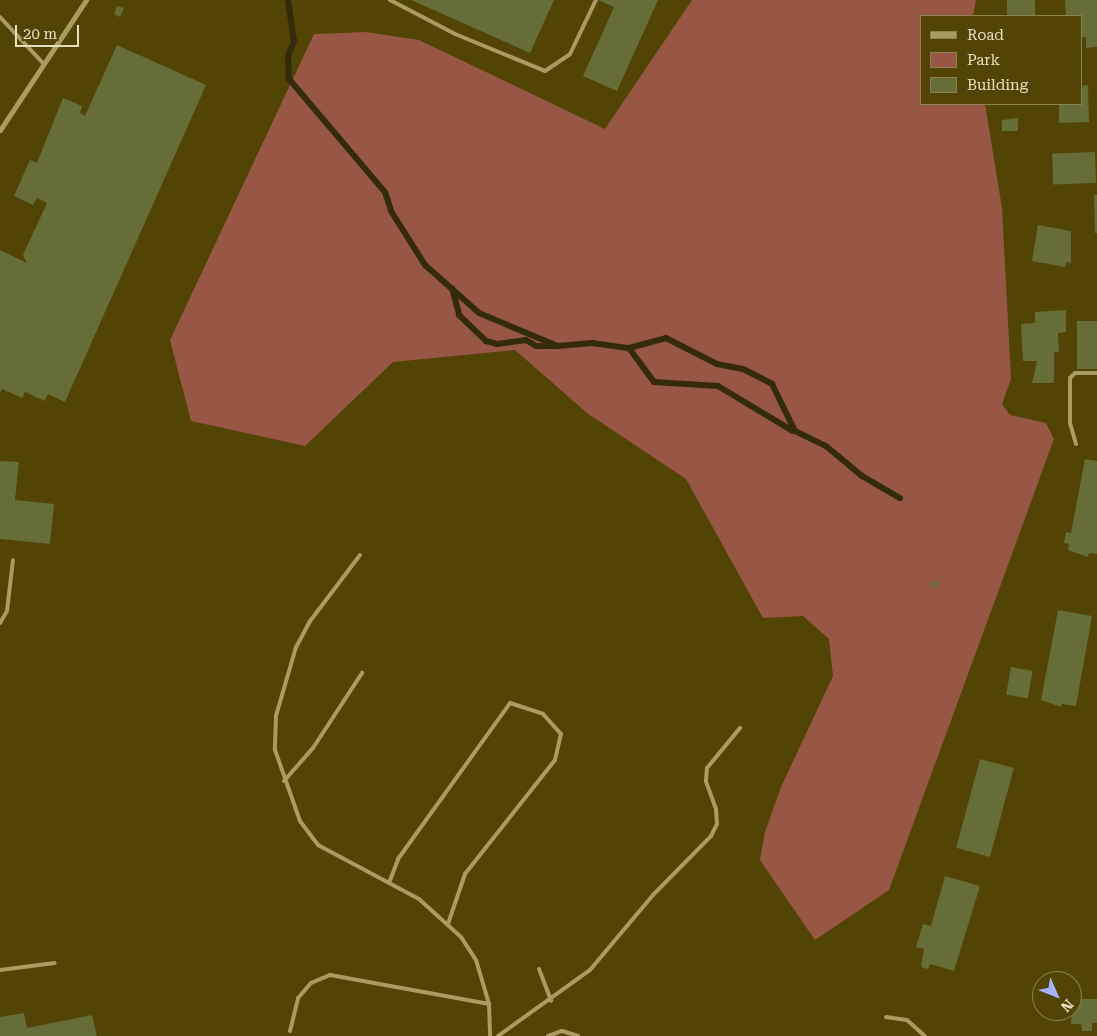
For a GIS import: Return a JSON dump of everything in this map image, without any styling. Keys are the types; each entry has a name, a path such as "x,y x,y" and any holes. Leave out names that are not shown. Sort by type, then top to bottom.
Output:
{"street":[{"path":"0,130 42,62 86,0"}],"lane":[{"path":"390,0 455,34 545,71 570,54 596,0"},
{"path":"0,16 42,62"},
{"path":"1076,444 1070,423 1070,378 1074,373 1097,373"},
{"path":"360,555 310,620 284,682 276,716 275,750 300,821 318,845 389,883 448,924 476,960 489,1004 490,1036"},
{"path":"0,623 7,611 13,560"},
{"path":"284,780 313,748 362,673"},
{"path":"389,883 398,860 510,703 543,714 561,734 555,760 465,874 448,924"},
{"path":"498,1036 551,1001 590,970 653,895 710,836 717,824 716,809 706,781 708,768 740,728"},
{"path":"0,970 55,963"},
{"path":"539,969 551,1001"},
{"path":"290,1031 298,998 311,983 330,975 489,1004"},
{"path":"886,1017 907,1020 925,1036"},
{"path":"548,1036 562,1031 578,1036"}],"green space":[{"path":"692,0 976,0 973,15 920,15 920,105 985,105 1002,208 1011,379 1002,404 1010,415 1046,423 1054,439 889,890 815,940 760,860 765,832 781,787 833,676 829,639 803,616 763,618 686,479 587,413 515,350 393,362 305,446 191,421 170,340 314,34 366,32 419,40 605,129"}],"building":[{"path":"411,0 554,0 530,53"},
{"path":"598,0 658,0 617,91 583,76 614,7"},
{"path":"1007,0 1035,0 1035,15 1007,15"},
{"path":"1065,0 1097,0 1097,47 1086,48 1086,37 1082,37 1082,15 1066,15"},
{"path":"117,6 124,8 120,17 114,14"},
{"path":"117,45 206,85 65,402 48,394 45,401 25,392 22,398 2,389 0,393 0,250 27,263 23,255 47,203 37,198 33,205 14,196 30,160 37,163 63,98 82,106 80,113 85,116"},
{"path":"1088,85 1089,122 1059,123 1059,105 1082,105 1082,86"},
{"path":"1018,118 1018,131 1002,131 1002,120"},
{"path":"1095,152 1096,183 1053,184 1052,154"},
{"path":"1094,195 1097,195 1097,233 1095,233"},
{"path":"1038,225 1071,231 1071,263 1066,262 1065,267 1032,261"},
{"path":"1066,310 1066,332 1058,333 1059,352 1054,352 1054,383 1032,383 1037,361 1023,361 1021,324 1035,323 1035,312"},
{"path":"1077,321 1097,321 1097,369 1077,369"},
{"path":"1085,459 1097,461 1097,554 1089,553 1088,557 1068,550 1069,544 1064,543 1066,532 1071,533"},
{"path":"0,461 19,462 15,500 54,504 50,544 0,539"},
{"path":"932,581 938,582 937,588 931,587"},
{"path":"1058,610 1092,616 1076,706 1062,704 1061,707 1041,700"},
{"path":"1011,667 1033,671 1028,698 1006,695"},
{"path":"980,759 1014,768 990,857 956,848"},
{"path":"945,876 980,886 954,971 930,964 928,969 921,967 924,949 916,947 923,924 931,926"},
{"path":"1082,999 1097,999 1097,1023 1092,1023 1092,1031 1082,1031 1081,1024 1071,1024 1071,1021 1082,1021"},
{"path":"24,1013 27,1028 92,1015 97,1036 0,1036 0,1017"}],"waterway":[{"path":"288,0 294,41 288,56 289,79 385,192 391,211 425,265 479,313 558,346 592,343 629,348 666,338 717,364 743,369 772,384 795,431 826,446 862,476 900,498"},
{"path":"452,288 459,315 486,341 497,344 526,340 536,346 556,346"},
{"path":"629,348 654,382 718,386 793,431"}]}
